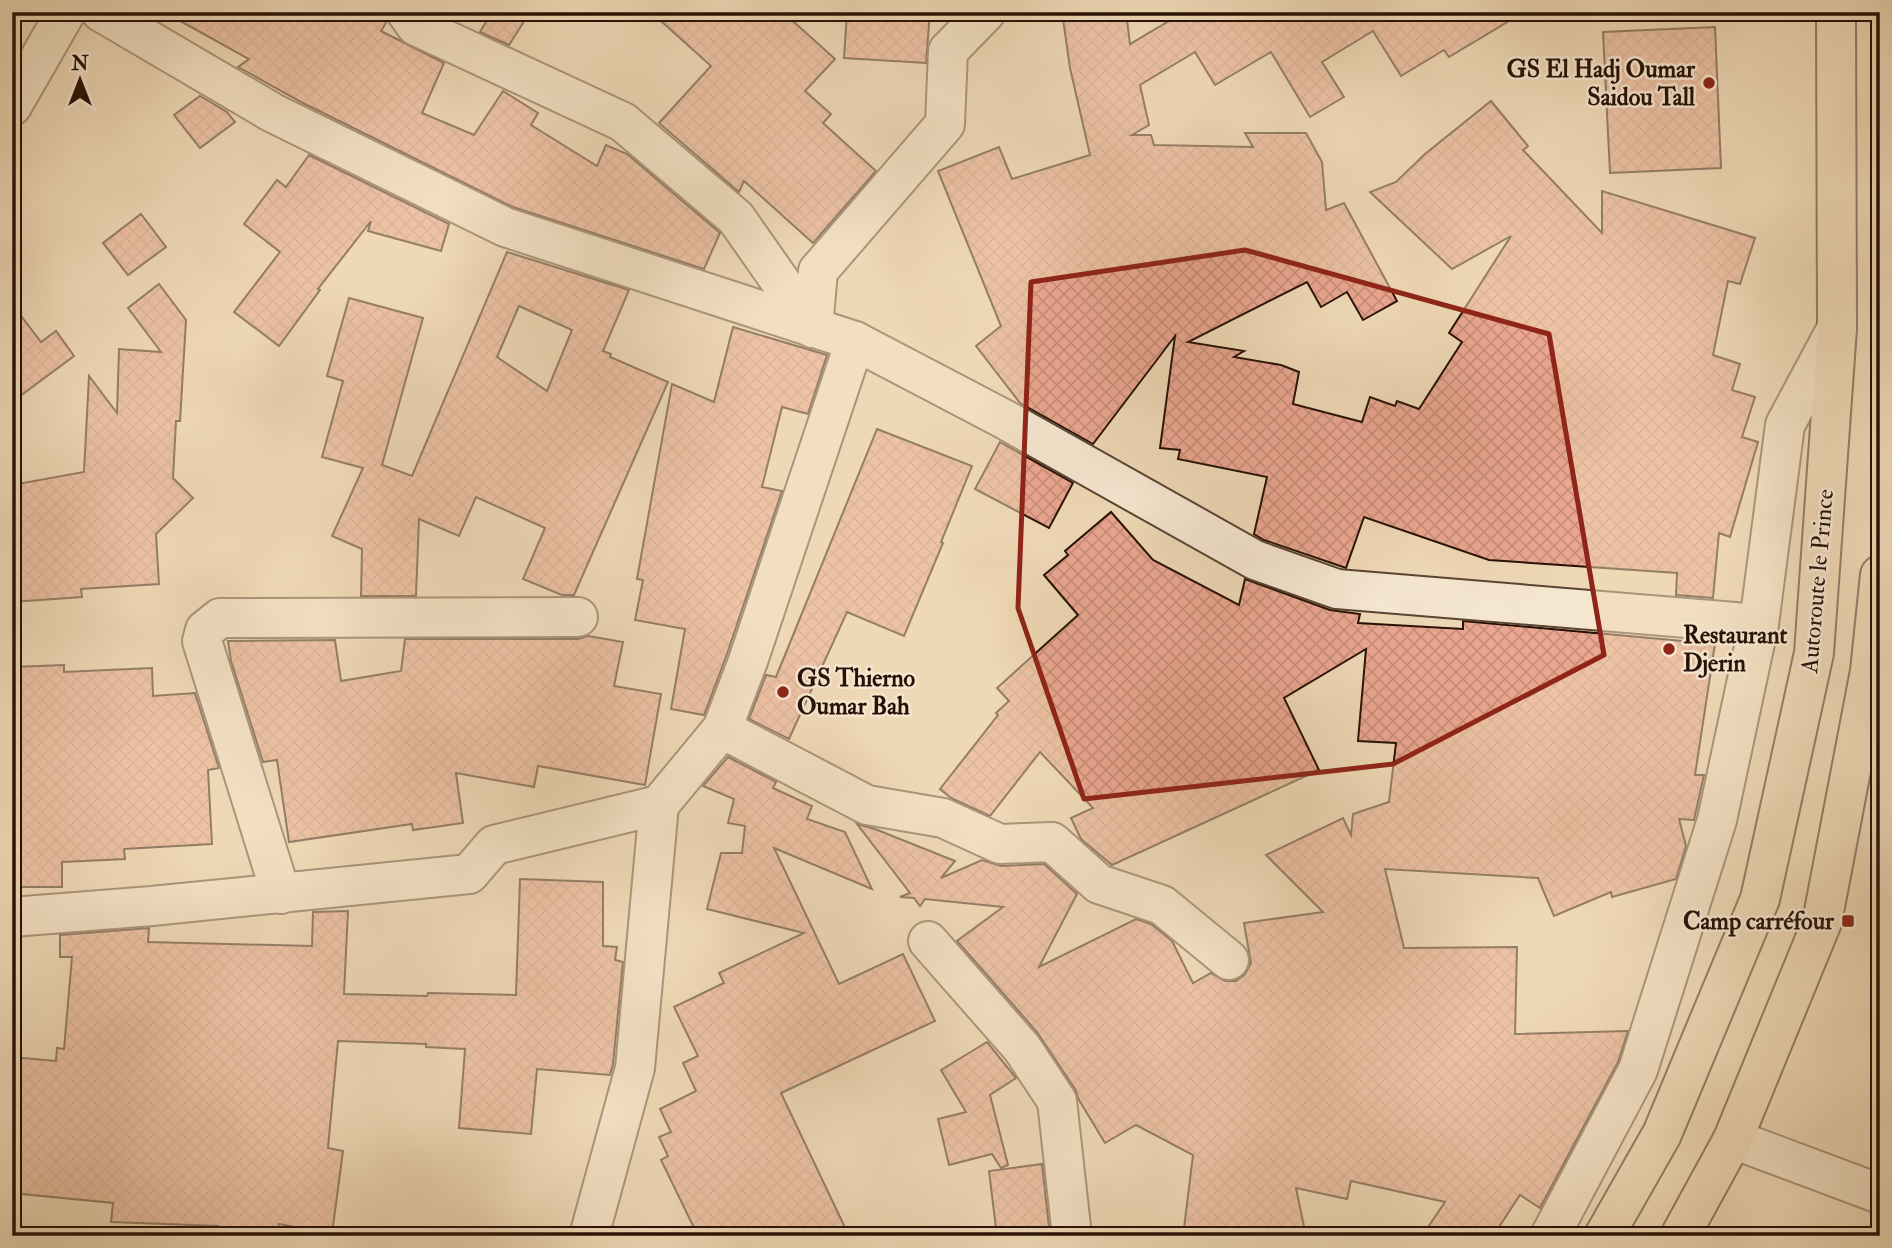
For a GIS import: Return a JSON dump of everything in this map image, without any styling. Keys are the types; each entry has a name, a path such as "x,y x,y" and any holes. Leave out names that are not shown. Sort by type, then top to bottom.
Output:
{"main road":[{"name":"Autoroute le Prince","path":"1604,1236 1662,1134 1760,899 1814,653 1836,328 1836,12"},
{"path":"1681,1236 1733,1139 1822,922 1875,672 1880,575"}],"street":[{"path":"12,106 66,12"},
{"path":"102,12 273,113 505,227 855,341 1036,437 1255,561 1337,589 1759,624"},
{"path":"406,12 416,26 623,122 736,218 813,328"},
{"path":"813,328 818,271 945,124 948,51 986,12"},
{"path":"1550,1236 1638,1070 1717,820 1759,624 1785,425 1836,328"},
{"path":"589,1236 635,1068 659,805 722,729 748,661 855,341"},
{"path":"281,894 202,641 205,630 220,618 578,617"},
{"path":"722,729 867,805 943,818 1000,844 1052,842 1099,884 1162,905 1229,960"},
{"path":"12,917 281,894 469,874 494,845 659,805"},
{"path":"928,941 1022,1048 1057,1101 1072,1236"},
{"path":"1733,1139 1880,1194"}],"highlighted area":[{"path":"1245,250 1549,334 1604,655 1393,764 1084,799 1018,608 1031,282"}],"building":[{"path":"164,12 384,12 387,21 381,31 444,63 422,113 474,135 503,91 538,113 531,125 597,166 606,145 627,154 720,233 704,269 513,207 303,103 238,67 249,59"},
{"path":"492,12 530,12 509,45 480,32"},
{"path":"651,12 783,12 835,59 805,91 831,114 823,123 876,171 813,243 744,181 739,192 659,123 711,66"},
{"path":"847,12 930,12 926,63 844,58"},
{"path":"1062,12 1126,12 1130,44 1184,12 1524,12 1449,57 1444,50 1401,76 1373,31 1322,62 1344,97 1310,117 1271,52 1215,85 1195,52 1140,85 1149,125 1132,135 1151,135 1154,145 1253,147 1245,133 1306,133 1322,162 1326,210 1344,203 1397,301 1363,320 1347,292 1321,307 1307,282 1188,342 1244,351 1234,357 1281,365 1299,372 1293,404 1362,422 1370,397 1395,406 1397,401 1419,409 1462,342 1449,333 1511,236 1452,269 1370,192 1396,182 1425,154 1491,101 1528,146 1523,150 1602,233 1602,191 1755,238 1740,284 1728,281 1713,355 1740,364 1732,390 1755,397 1742,437 1758,442 1730,537 1719,533 1713,598 1676,595 1677,573 1489,560 1364,517 1346,568 1264,540 1254,534 1267,477 1178,459 1180,450 1160,448 1175,336 1093,444 1020,403 976,346 1001,326 938,171 999,147 1012,179 1090,155 1070,68"},
{"path":"1715,27 1721,168 1610,173 1603,32"},
{"path":"200,96 227,112 235,122 200,148 174,115"},
{"path":"309,155 449,224 441,251 368,231 371,221 318,289 320,290 279,346 234,312 280,252 244,224 277,180 286,187"},
{"path":"141,214 166,247 128,275 103,243"},
{"path":"507,252 629,290 603,351 611,354 610,357 668,382 574,595 562,595 523,579 545,528 476,497 459,536 419,519 416,596 361,596 362,549 332,536 363,468 322,457 343,381 327,376 349,298 423,318 382,465 412,476","holes":["519,306 572,330 547,391 497,357"]},
{"path":"159,284 186,320 180,421 176,421 173,478 193,498 156,534 159,584 81,589 82,597 12,602 12,485 84,472 89,376 117,413 119,349 161,352 128,308"},
{"path":"12,304 41,342 56,331 74,356 12,402"},
{"path":"733,327 827,355 808,414 782,407 762,487 782,491 704,715 671,709 685,629 635,620 643,580 637,579 672,384 714,402"},
{"path":"877,429 972,466 904,636 847,612 789,739 749,719 766,675 776,677"},
{"path":"1000,442 1073,483 1049,528 975,489"},
{"path":"1111,512 1153,560 1239,605 1245,579 1330,610 1360,614 1358,623 1463,629 1463,621 1715,644 1695,775 1704,775 1694,820 1679,819 1686,846 1676,879 1612,897 1611,892 1554,916 1538,878 1385,869 1404,948 1517,947 1515,1034 1628,1031 1618,1062 1540,1208 1520,1195 1493,1236 1422,1236 1445,1202 1351,1181 1347,1199 1296,1188 1306,1236 1183,1236 1193,1155 1136,1125 1105,1143 1075,1089 1037,1032 957,941 1003,907 925,899 920,906 914,898 900,897 910,893 857,824 955,861 941,878 982,860 1001,866 1044,864 1077,894 1039,967 1136,919 1151,924 1172,941 1193,983 1211,973 1225,981 1236,981 1245,974 1251,963 1244,923 1323,912 1266,855 1343,818 1351,835 1353,814 1389,802 1396,743 1358,741 1366,649 1284,698 1319,770 1112,865 1081,839 1071,818 1093,808 1040,752 990,816 951,798 940,789 998,715 996,713 1009,701 997,688 1078,615 1044,575 1068,555 1065,551"},
{"path":"588,636 623,642 614,686 661,694 645,785 538,766 534,787 456,773 463,823 413,830 412,824 289,842 277,760 263,762 231,661 228,641 335,640 341,681 401,671 405,639 578,639"},
{"path":"64,665 64,672 152,668 153,696 195,693 219,768 208,770 212,844 124,849 125,859 62,862 62,887 12,887 12,667"},
{"path":"728,757 776,782 773,788 812,806 807,819 845,832 872,889 774,848 839,984 903,954 935,1021 781,1093 849,1236 698,1236 661,1160 668,1156 659,1137 671,1132 660,1109 696,1091 683,1063 698,1056 674,1007 724,983 719,973 804,933 707,909 721,853 742,853 745,826 728,823 734,799 703,786"},
{"path":"520,879 603,882 603,946 617,947 615,960 623,962 610,1075 537,1069 531,1134 459,1128 465,1049 426,1047 426,1044 338,1041 328,1148 343,1151 332,1234 279,1224 277,1236 216,1236 218,1226 111,1222 113,1203 12,1193 12,1057 56,1061 57,1048 64,1049 72,957 60,957 60,935 149,928 148,942 312,946 313,912 348,911 344,994 516,995"},
{"path":"987,1042 1016,1078 990,1095 1008,1165 1001,1168 992,1154 949,1165 938,1119 966,1112 941,1070"},
{"path":"1042,1164 1050,1236 997,1236 989,1171"}],"place":[{"name":"GS El Hadj Oumar Saidou Tall","path":"1709,83"},
{"name":"Restaurant Djerin","path":"1669,649"},
{"name":"GS Thierno Oumar Bah","path":"783,692"},
{"name":"Camp carréfour","path":"1848,921"}]}
